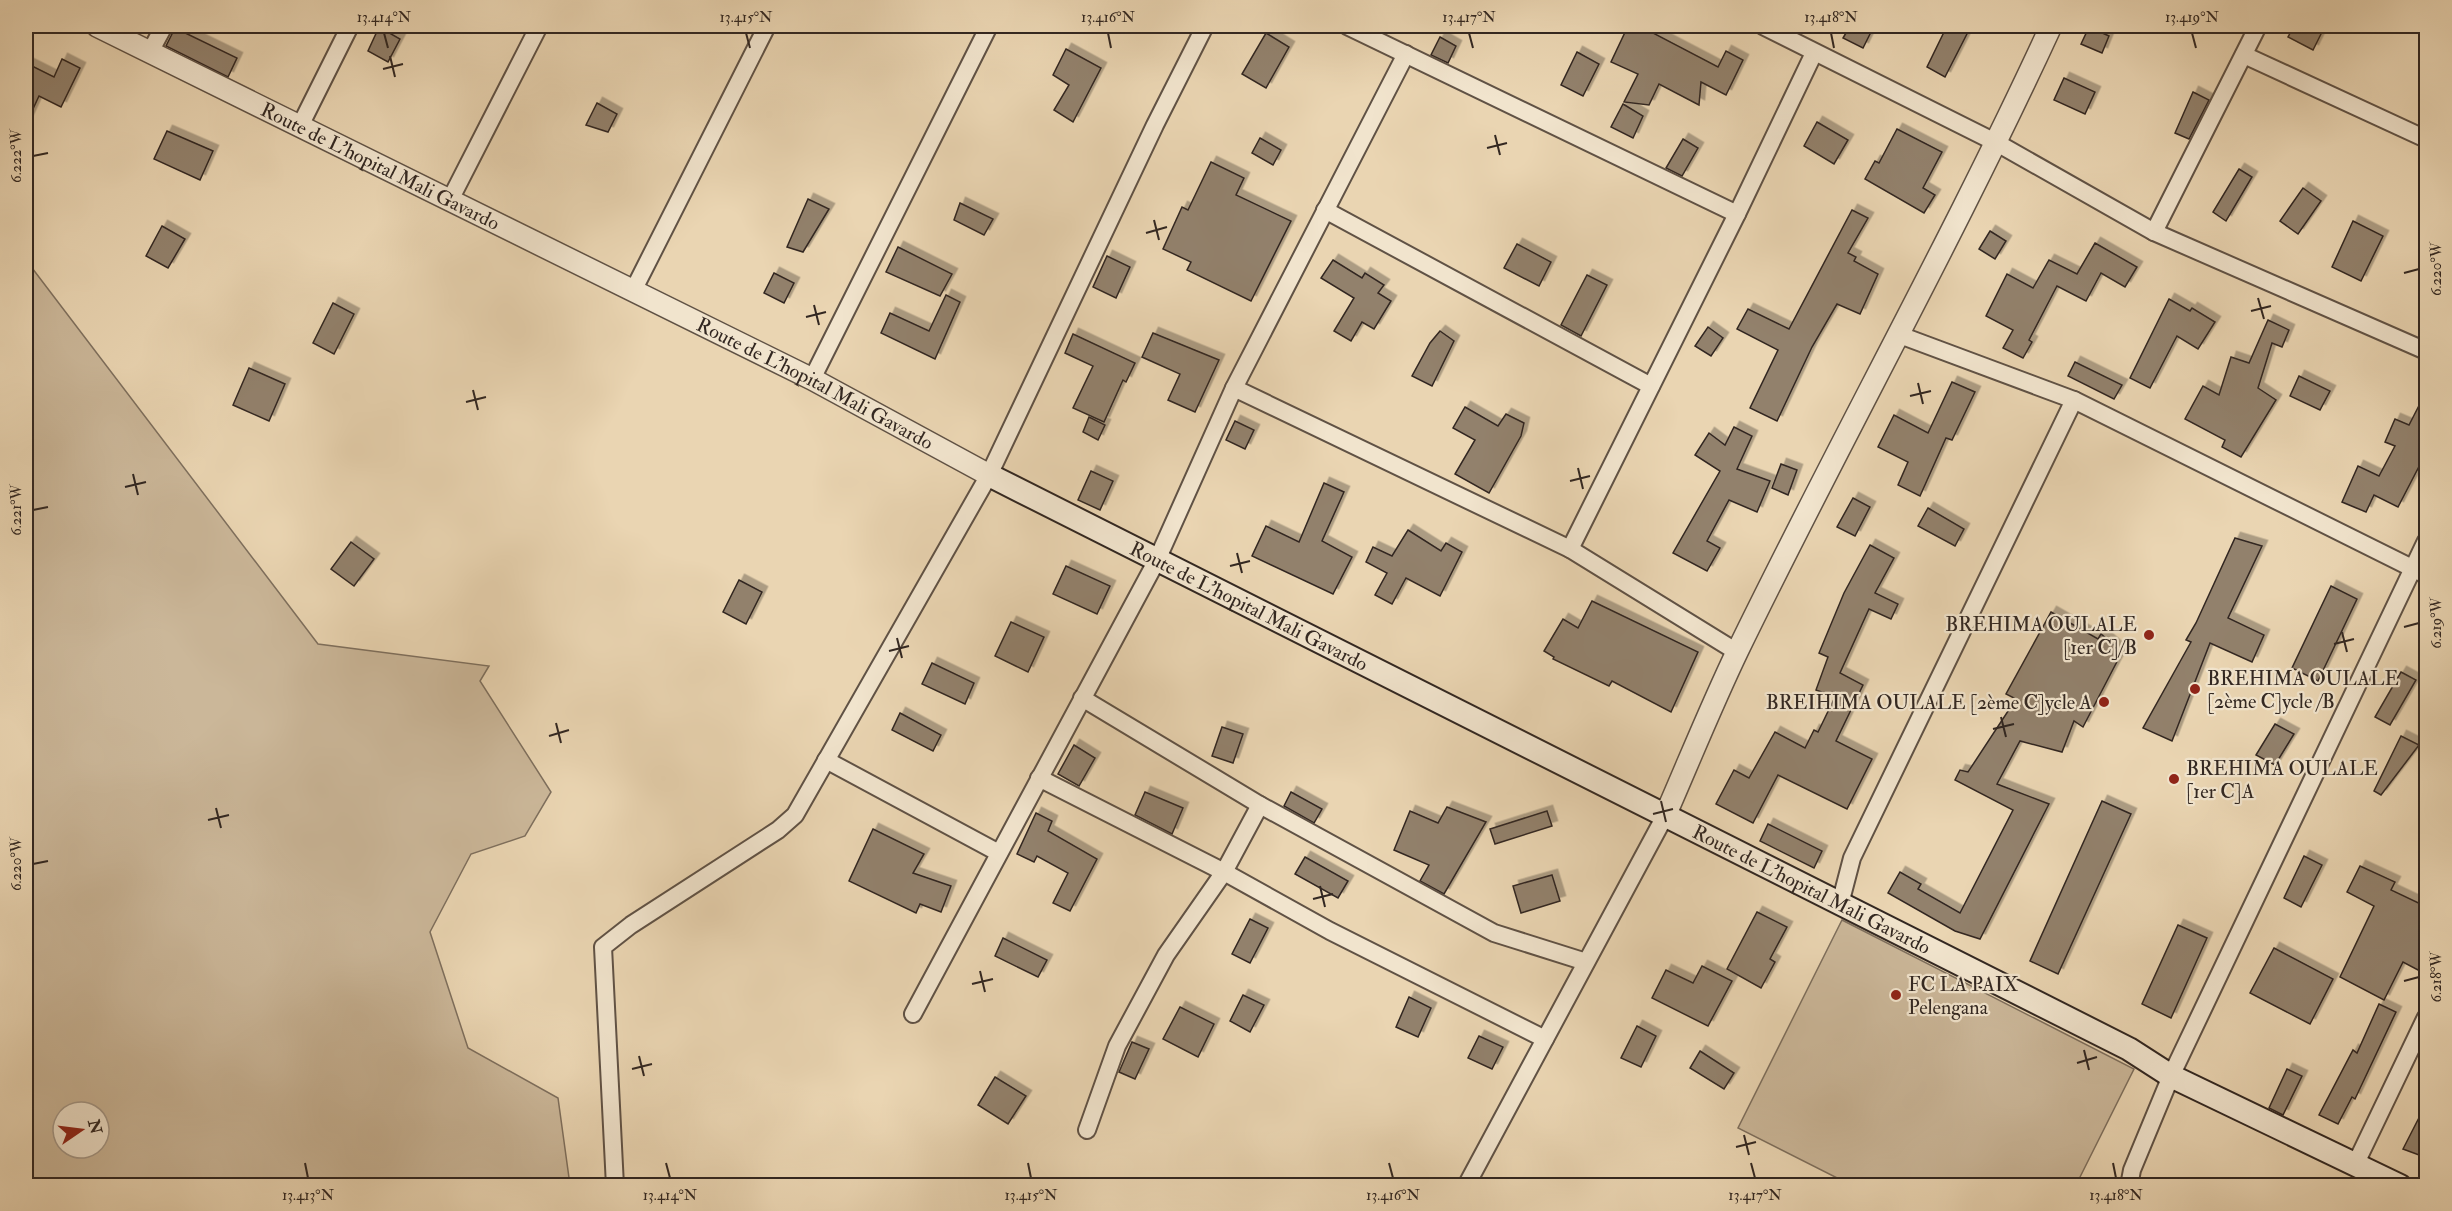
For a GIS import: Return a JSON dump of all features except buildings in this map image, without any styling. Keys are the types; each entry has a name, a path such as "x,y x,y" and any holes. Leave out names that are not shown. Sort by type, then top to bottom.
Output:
{"main road":[{"name":"Route de L'hopital Mali Gavardo","path":"989,475 2129,1049 2171,1077 2400,1185"}],"street":[{"name":"Route de L'hopital Mali Gavardo","path":"97,26 812,379 989,475"},
{"path":"150,52 164,26"},
{"path":"300,126 350,26"},
{"path":"450,200 539,26"},
{"path":"633,291 767,26"},
{"path":"812,379 989,26"},
{"path":"615,1185 603,947 631,925 778,830 795,815 989,475 1150,136 1205,26"},
{"path":"1347,26 1737,214"},
{"path":"1763,26 1997,143 2154,232 2427,351"},
{"path":"1466,1185 1665,816 1737,652 1897,334 1997,143 2051,26"},
{"path":"2154,232 2258,26"},
{"path":"1570,549 1737,214 1814,53"},
{"path":"913,1014 1157,560 1234,388 1406,54"},
{"path":"2244,55 2427,139"},
{"path":"1325,210 1651,386"},
{"path":"1897,334 2074,400 2420,572"},
{"path":"1234,388 1570,549 1737,652"},
{"path":"1840,904 1852,858 2074,400"},
{"path":"2129,1185 2132,1170 2171,1077 2420,572 2427,541"},
{"path":"1082,699 1260,805 1494,933 1586,962"},
{"path":"826,760 999,853"},
{"path":"1040,778 1224,872 1330,931 1545,1039"},
{"path":"1087,1130 1117,1046 1166,955 1224,872 1260,805"},
{"path":"2356,1163 2427,1017"}],"shaded area":[{"path":"26,260 318,644 489,666 480,681 551,792 525,836 471,854 430,932 468,1048 558,1098 570,1185 26,1185"},
{"name":"FC LA PAIX Pelengana","path":"1842,920 2134,1069 2076,1185 1851,1185 1738,1128"}],"place":[{"name":"BREHIMA OULALE [1er C]/B","path":"2149,635"},
{"name":"BREHIMA OULALE [2ème C]ycle /B","path":"2195,689"},
{"name":"BREIHIMA OULALE [2ème C]ycle A","path":"2104,702"},
{"name":"BREHIMA OULALE [1er C]A","path":"2174,779"},
{"name":"FC LA PAIX Pelengana","path":"1896,995"}]}
